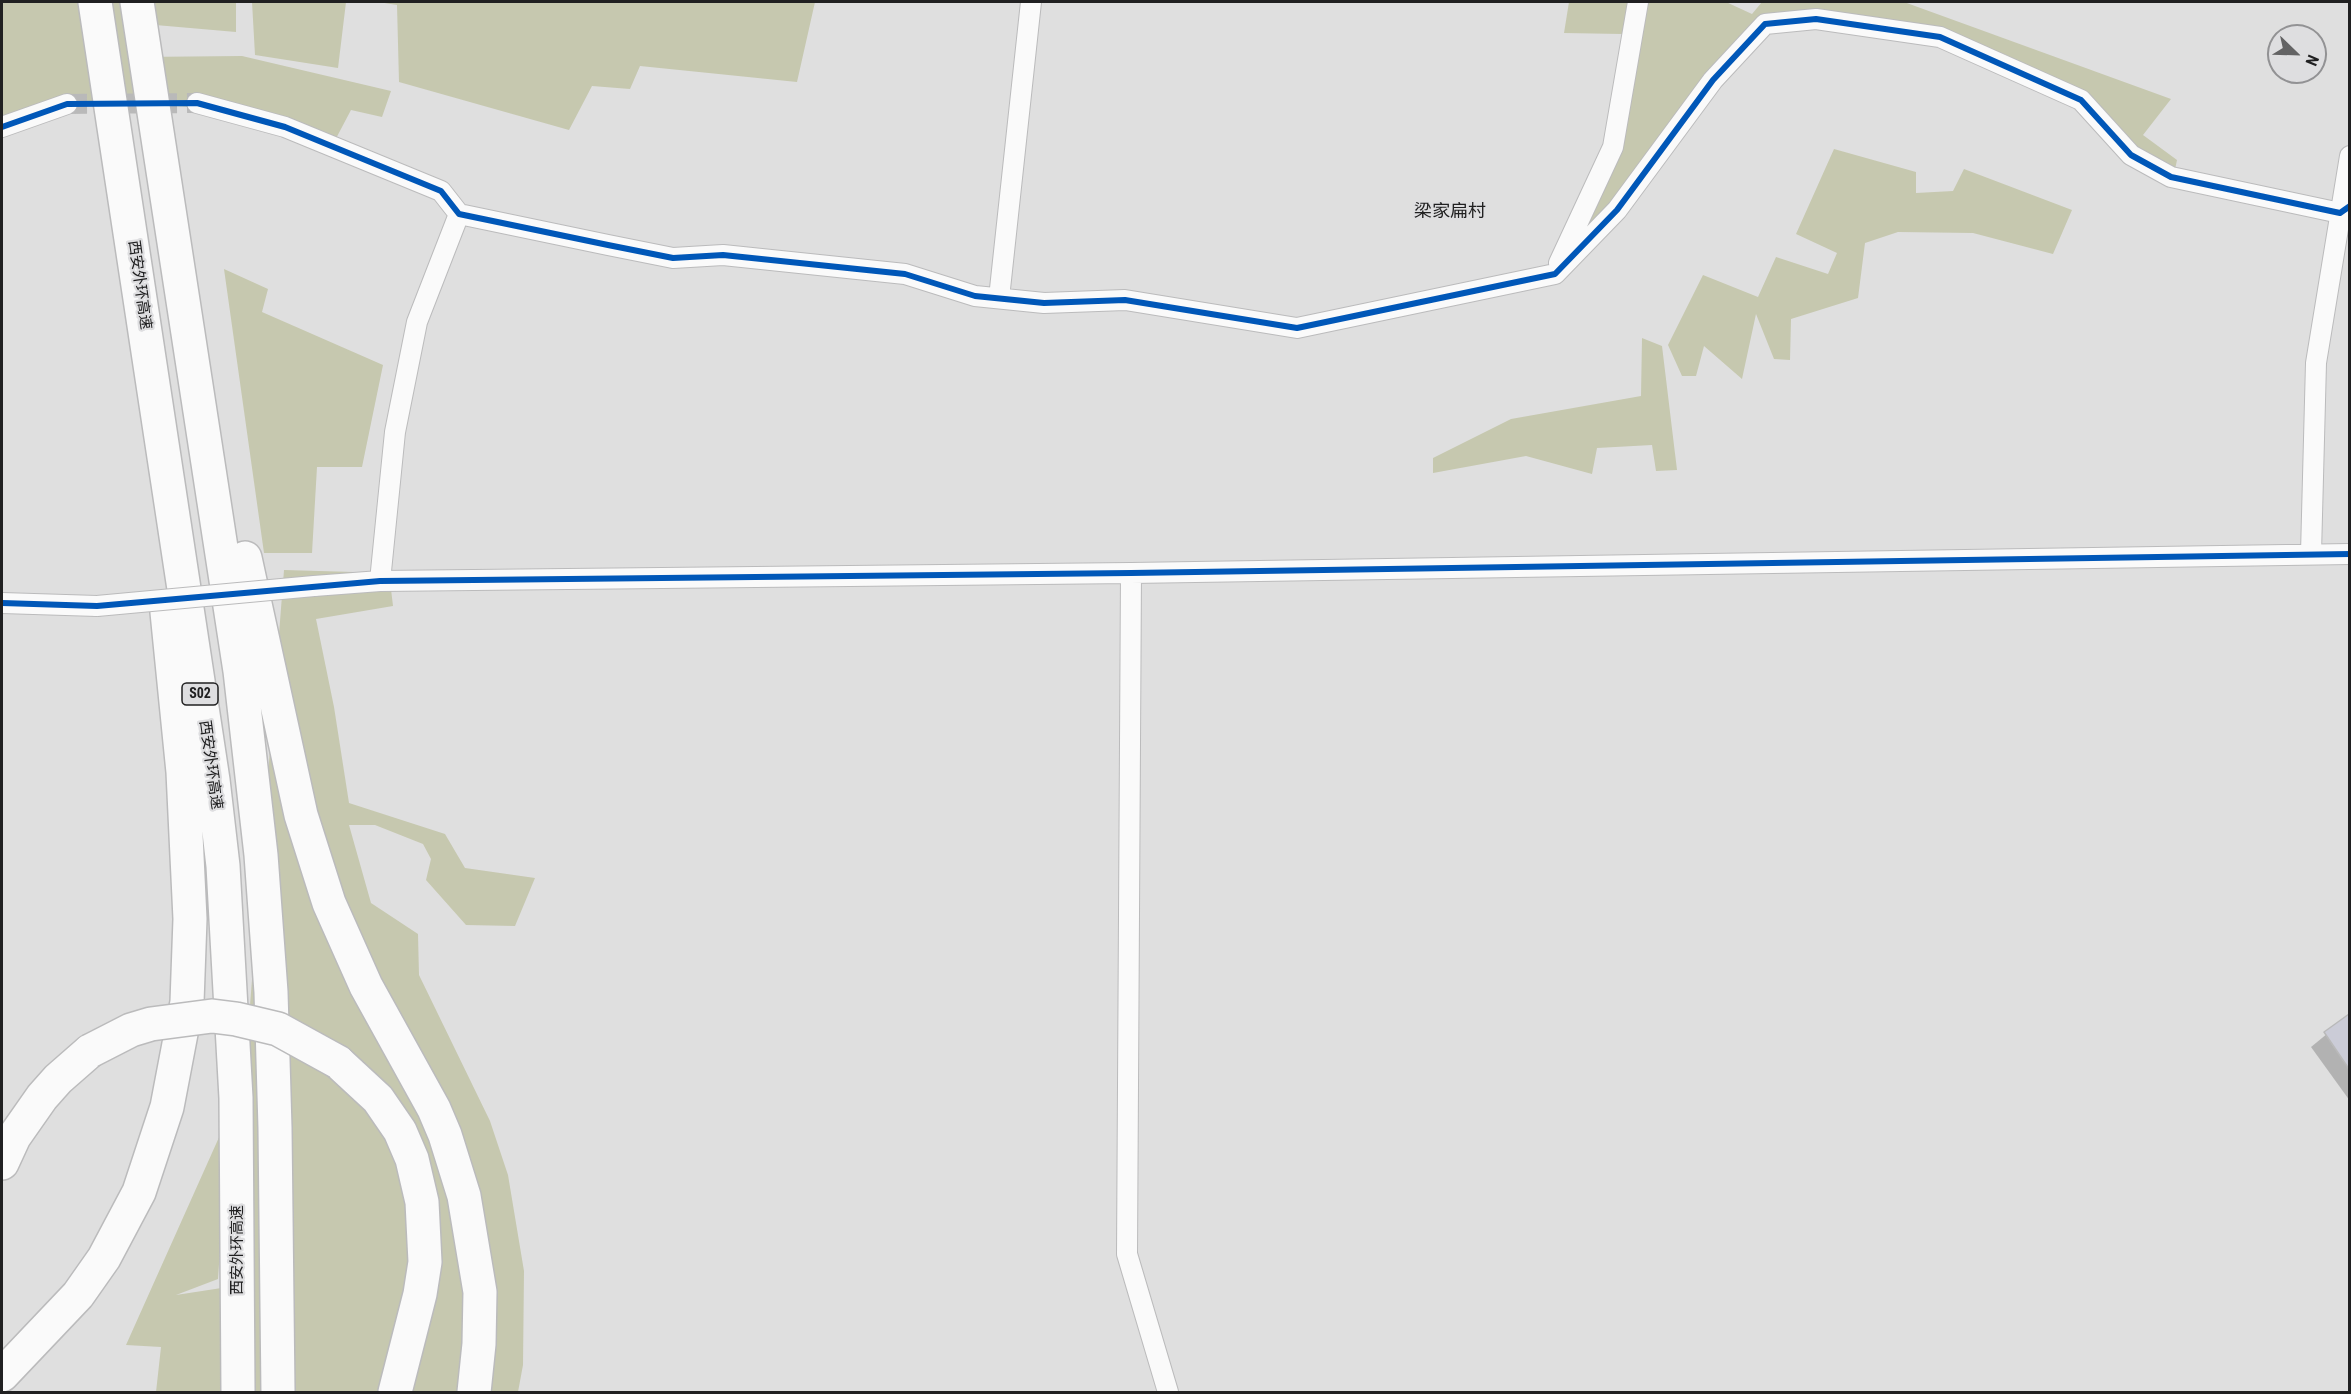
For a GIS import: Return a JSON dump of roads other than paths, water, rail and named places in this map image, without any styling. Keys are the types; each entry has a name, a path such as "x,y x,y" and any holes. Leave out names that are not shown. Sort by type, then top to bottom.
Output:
{"highway":[{"name":"西安外环高速","path":"95,2 128,207 211,768 223,866 236,1098 238,1392"},
{"path":"137,2 240,670 261,855 271,992 278,1392"},
{"path":"2,1375 78,1295 123,1224 153,1154 167,1107 187,1002 190,919 183,772 128,207"},
{"path":"179,276 301,815 343,939 366,986 434,1109 445,1135 464,1197 480,1292 479,1344 474,1392"},
{"path":"2,1162 14,1137 58,1078 90,1051 131,1030 151,1024 212,1016 236,1019 278,1029 338,1062 378,1099 400,1131 412,1159 422,1202 424,1262 420,1294 395,1392"}],"street":[{"path":"999,298 1031,2"},
{"path":"1555,274 1613,147 1638,2"},
{"path":"197,103 285,127 441,191 459,213 673,258 723,255 905,274 975,296 1044,303 1125,300 1297,328 1555,274 1617,210 1713,80 1765,24 1816,19 1940,37 2081,99 2131,155 2170,177 2345,209"},
{"path":"2,127 67,104"},
{"path":"2311,554 2316,363 2345,209 2349,156"},
{"path":"380,580 395,432 417,322 459,213"},
{"path":"2,603 97,606 380,580 1131,573 2349,554"},
{"path":"1131,573 1127,1254 1168,1392"}],"tunnel":[{"path":"67,104 197,103"}],"district":[{"name":"梁家扁村","path":"1450,212"}]}
